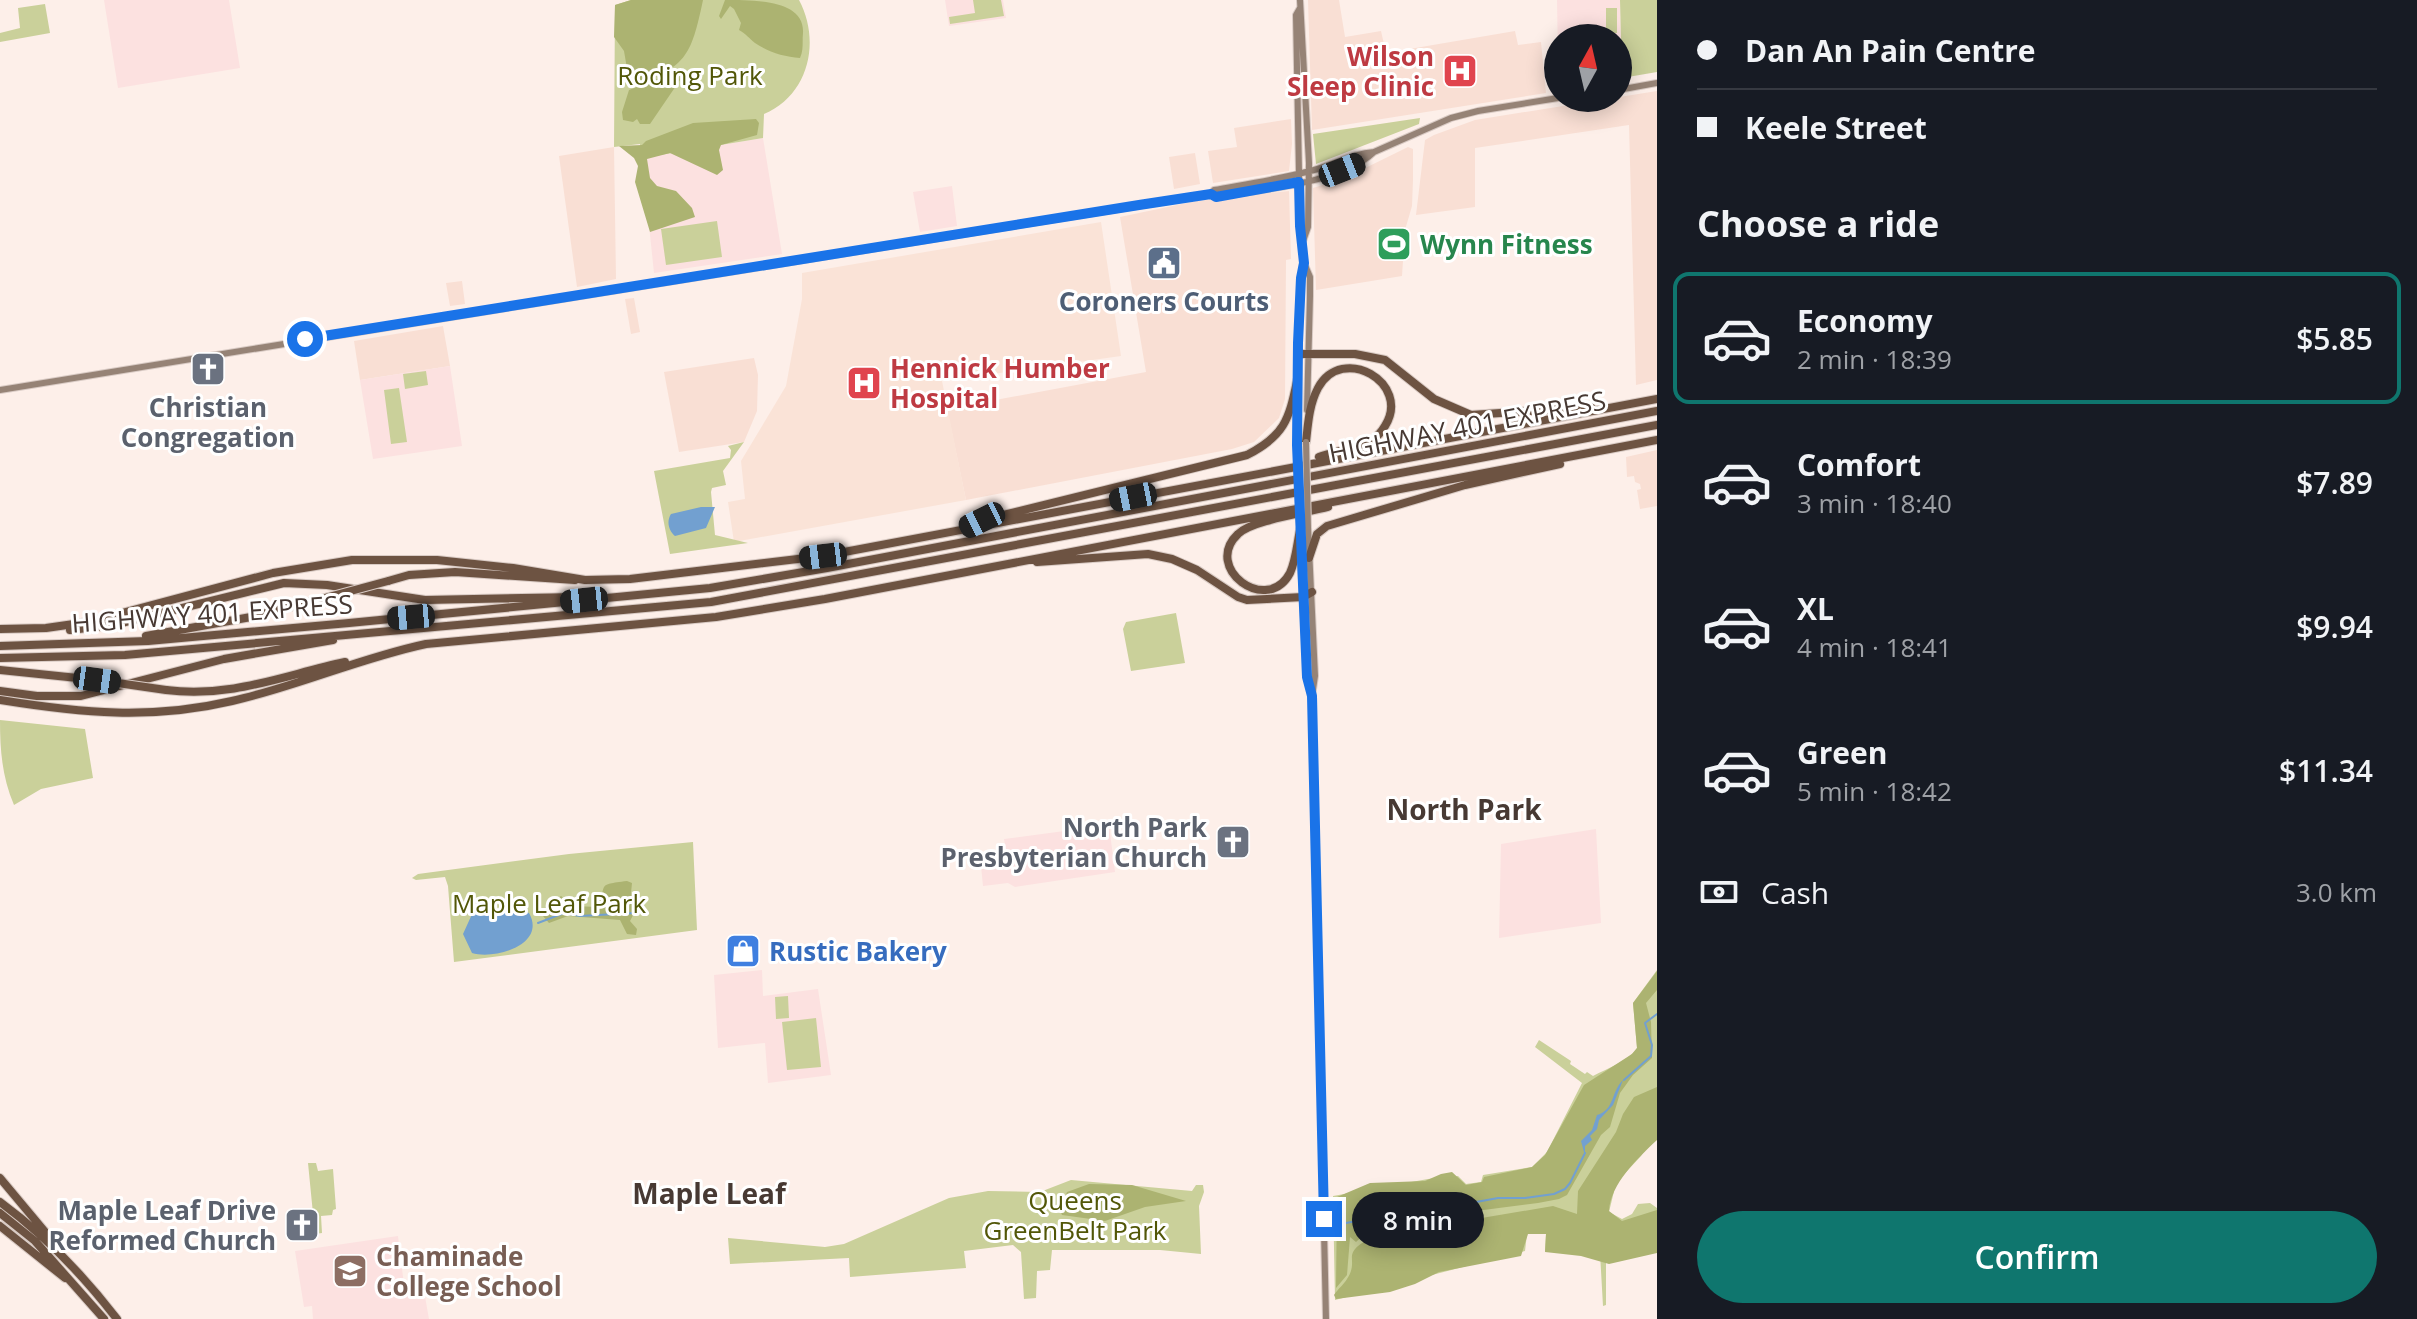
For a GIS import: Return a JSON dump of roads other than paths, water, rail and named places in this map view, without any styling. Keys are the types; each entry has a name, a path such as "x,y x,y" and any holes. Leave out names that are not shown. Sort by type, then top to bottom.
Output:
{"highway":[{"path":"1298,354 1355,354 1385,360 1434,399 1471,415 1592,407 1603,410"},
{"path":"1292,466 1372,441 1389,419 1391,407 1385,385 1367,370 1359,368 1336,371 1326,377 1311,405 1301,444"},
{"path":"966,528 982,520 1247,455 1266,445 1284,426 1297,381"},
{"path":"114,643 251,617 409,575 455,572 567,581 630,579 808,558 1657,399"},
{"name":"HIGHWAY 401 EXPRESS","path":"0,646 114,643 710,588 1657,411"},
{"name":"HIGHWAY 401 EXPRESS","path":"0,658 125,655 711,602 1657,425"},
{"path":"0,670 198,693 233,690 426,644 716,617 1657,440"},
{"path":"1309,558 1317,534 1327,526 1465,485 1522,474 1614,449"},
{"path":"1304,529 1291,570 1278,586 1254,589 1243,586 1233,576 1228,562 1230,548 1236,535 1247,528 1386,491"},
{"path":"1017,562 1148,554 1172,559 1197,570 1247,600 1308,594"},
{"path":"0,629 46,628 134,611 273,573 352,560 437,560 580,579"},
{"path":"46,628 60,631 113,625 284,583 327,585 425,600 564,596 604,598"},
{"path":"0,691 49,697 81,696 224,659 321,644 349,635"},
{"path":"0,700 91,713 153,713 196,708 286,687 391,651"},
{"path":"0,1178 74,1273 75,1285"},
{"path":"0,1202 31,1225 117,1319"},
{"path":"0,1213 74,1273"},
{"path":"0,1226 75,1285 104,1319"}],"main road":[{"path":"1300,4 1296,15 1297,86 1300,226 1304,263 1297,381 1308,594"},
{"path":"1300,4 1308,172 1308,227 1303,241"},
{"path":"1632,87 1657,83"},
{"path":"1297,86 1306,94"},
{"path":"1298,102 1306,94"},
{"path":"0,390 1211,194 1214,190 1308,172 1362,153 1374,152 1451,118 1544,100"},
{"path":"1211,194 1216,197 1308,181 1366,160 1374,152"},
{"path":"1301,444 1310,353 1310,277 1304,263"},
{"path":"1304,529 1309,558 1307,677 1312,696 1326,1319"}],"water":[{"path":"715,507 706,528 675,536 671,532 671,514"},
{"path":"521,910 529,913 533,924 525,942 504,952 472,953 463,934 473,912"},
{"path":"1623,1080 1613,1105 1599,1120 1597,1129 1590,1136 1592,1140 1585,1146 1585,1156 1581,1141 1592,1130 1597,1115 1610,1105"}],"waterway":[{"path":"538,923 564,913 580,916 635,913"},
{"path":"1624,1080 1651,1056 1652,1045 1645,1023 1657,1014"},
{"path":"1346,1223 1371,1213 1388,1216 1390,1211 1554,1194 1570,1183 1585,1153"}],"place":[{"name":"Wilson Sleep Clinic","path":"1460,71"},
{"name":"Wynn Fitness","path":"1394,244"},
{"name":"Coroners Courts","path":"1164,263"},
{"name":"Christian Congregation","path":"208,369"},
{"name":"Hennick Humber Hospital","path":"864,383"},
{"name":"North Park Presbyterian Church","path":"1233,842"},
{"name":"Rustic Bakery","path":"743,951"},
{"name":"Maple Leaf Drive Reformed Church","path":"302,1225"},
{"name":"Chaminade College School","path":"350,1271"}],"district":[{"name":"North Park","path":"1464,809"},
{"name":"Maple Leaf","path":"709,1193"}],"park label":[{"name":"Roding Park","path":"690,75"},
{"name":"Maple Leaf Park","path":"549,903"},
{"name":"Queens GreenBelt Park","path":"1075,1215"}]}
